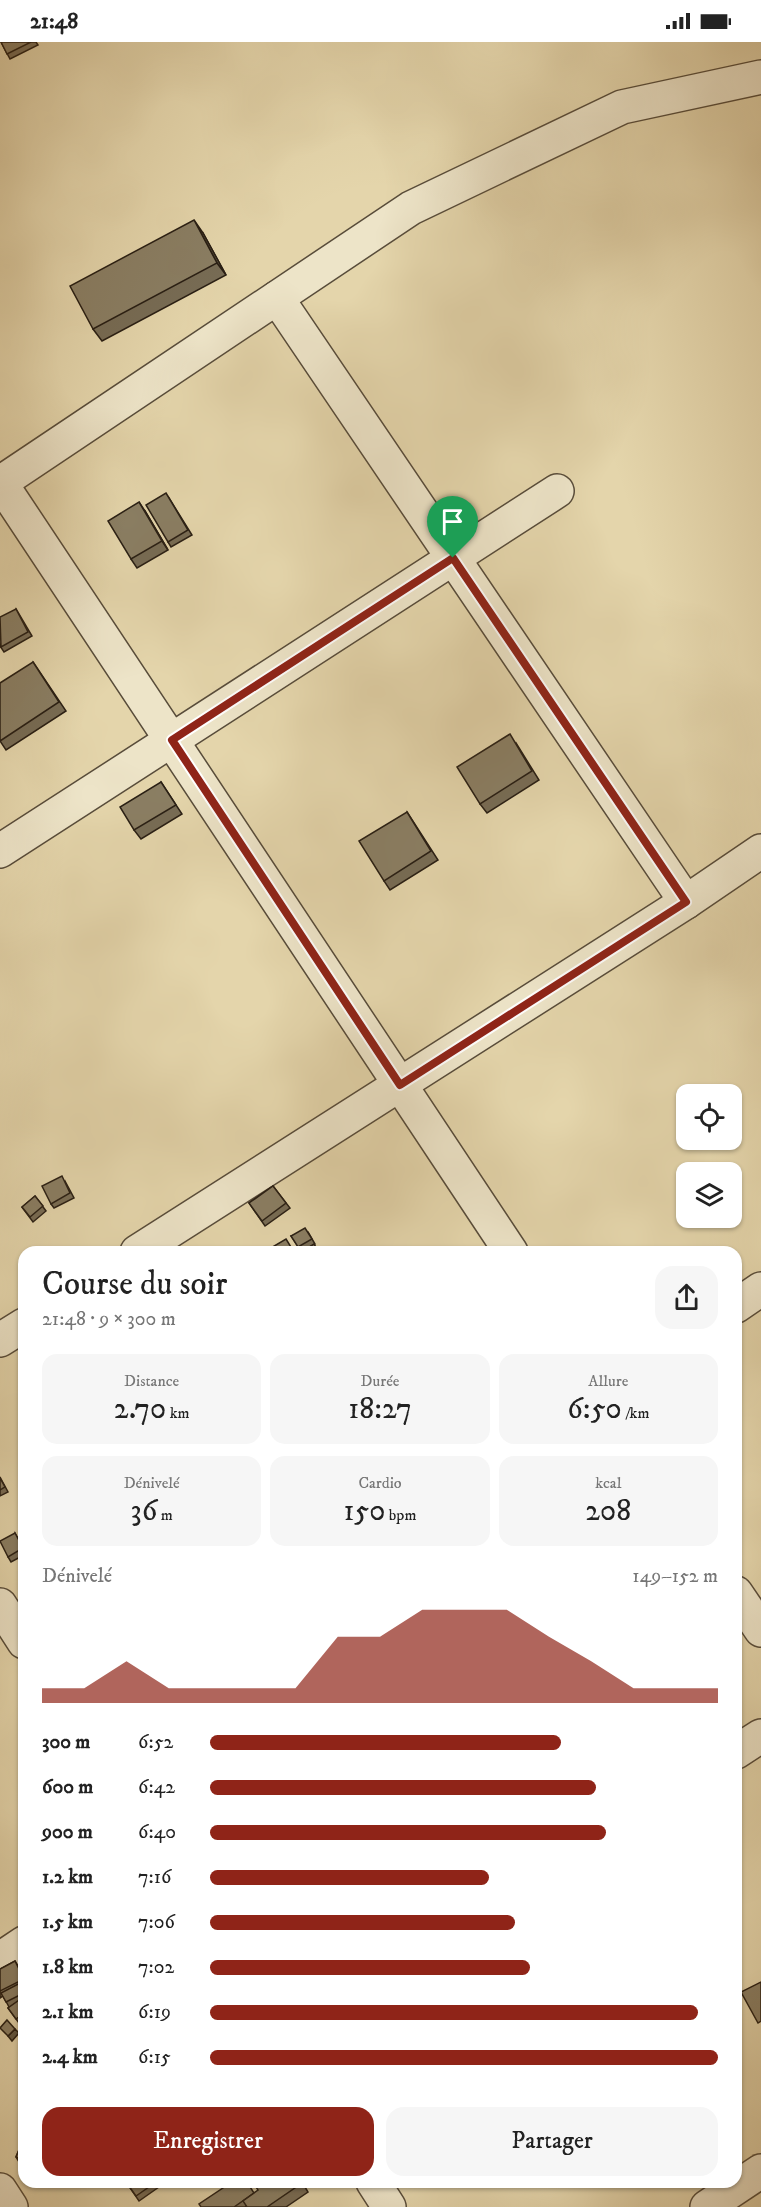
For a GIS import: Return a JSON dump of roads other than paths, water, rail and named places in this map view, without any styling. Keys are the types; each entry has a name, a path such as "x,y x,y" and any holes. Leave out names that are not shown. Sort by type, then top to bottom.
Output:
{"street":[{"path":"507,1246 0,482 411,208 622,107 761,77"},
{"path":"277,298 686,902"},
{"path":"0,851 557,491"},
{"path":"146,1246 686,902 761,851"},
{"path":"742,1302 761,1289"},
{"path":"0,1340 18,1329"},
{"path":"742,1602 761,1630"},
{"path":"0,1605 18,1633"},
{"path":"742,1748 761,1736"},
{"path":"0,1959 18,1946"},
{"path":"742,2183 761,2171"},
{"path":"377,2188 389,2207"},
{"path":"706,2207 735,2188"},
{"path":"0,2190 11,2207"}]}
